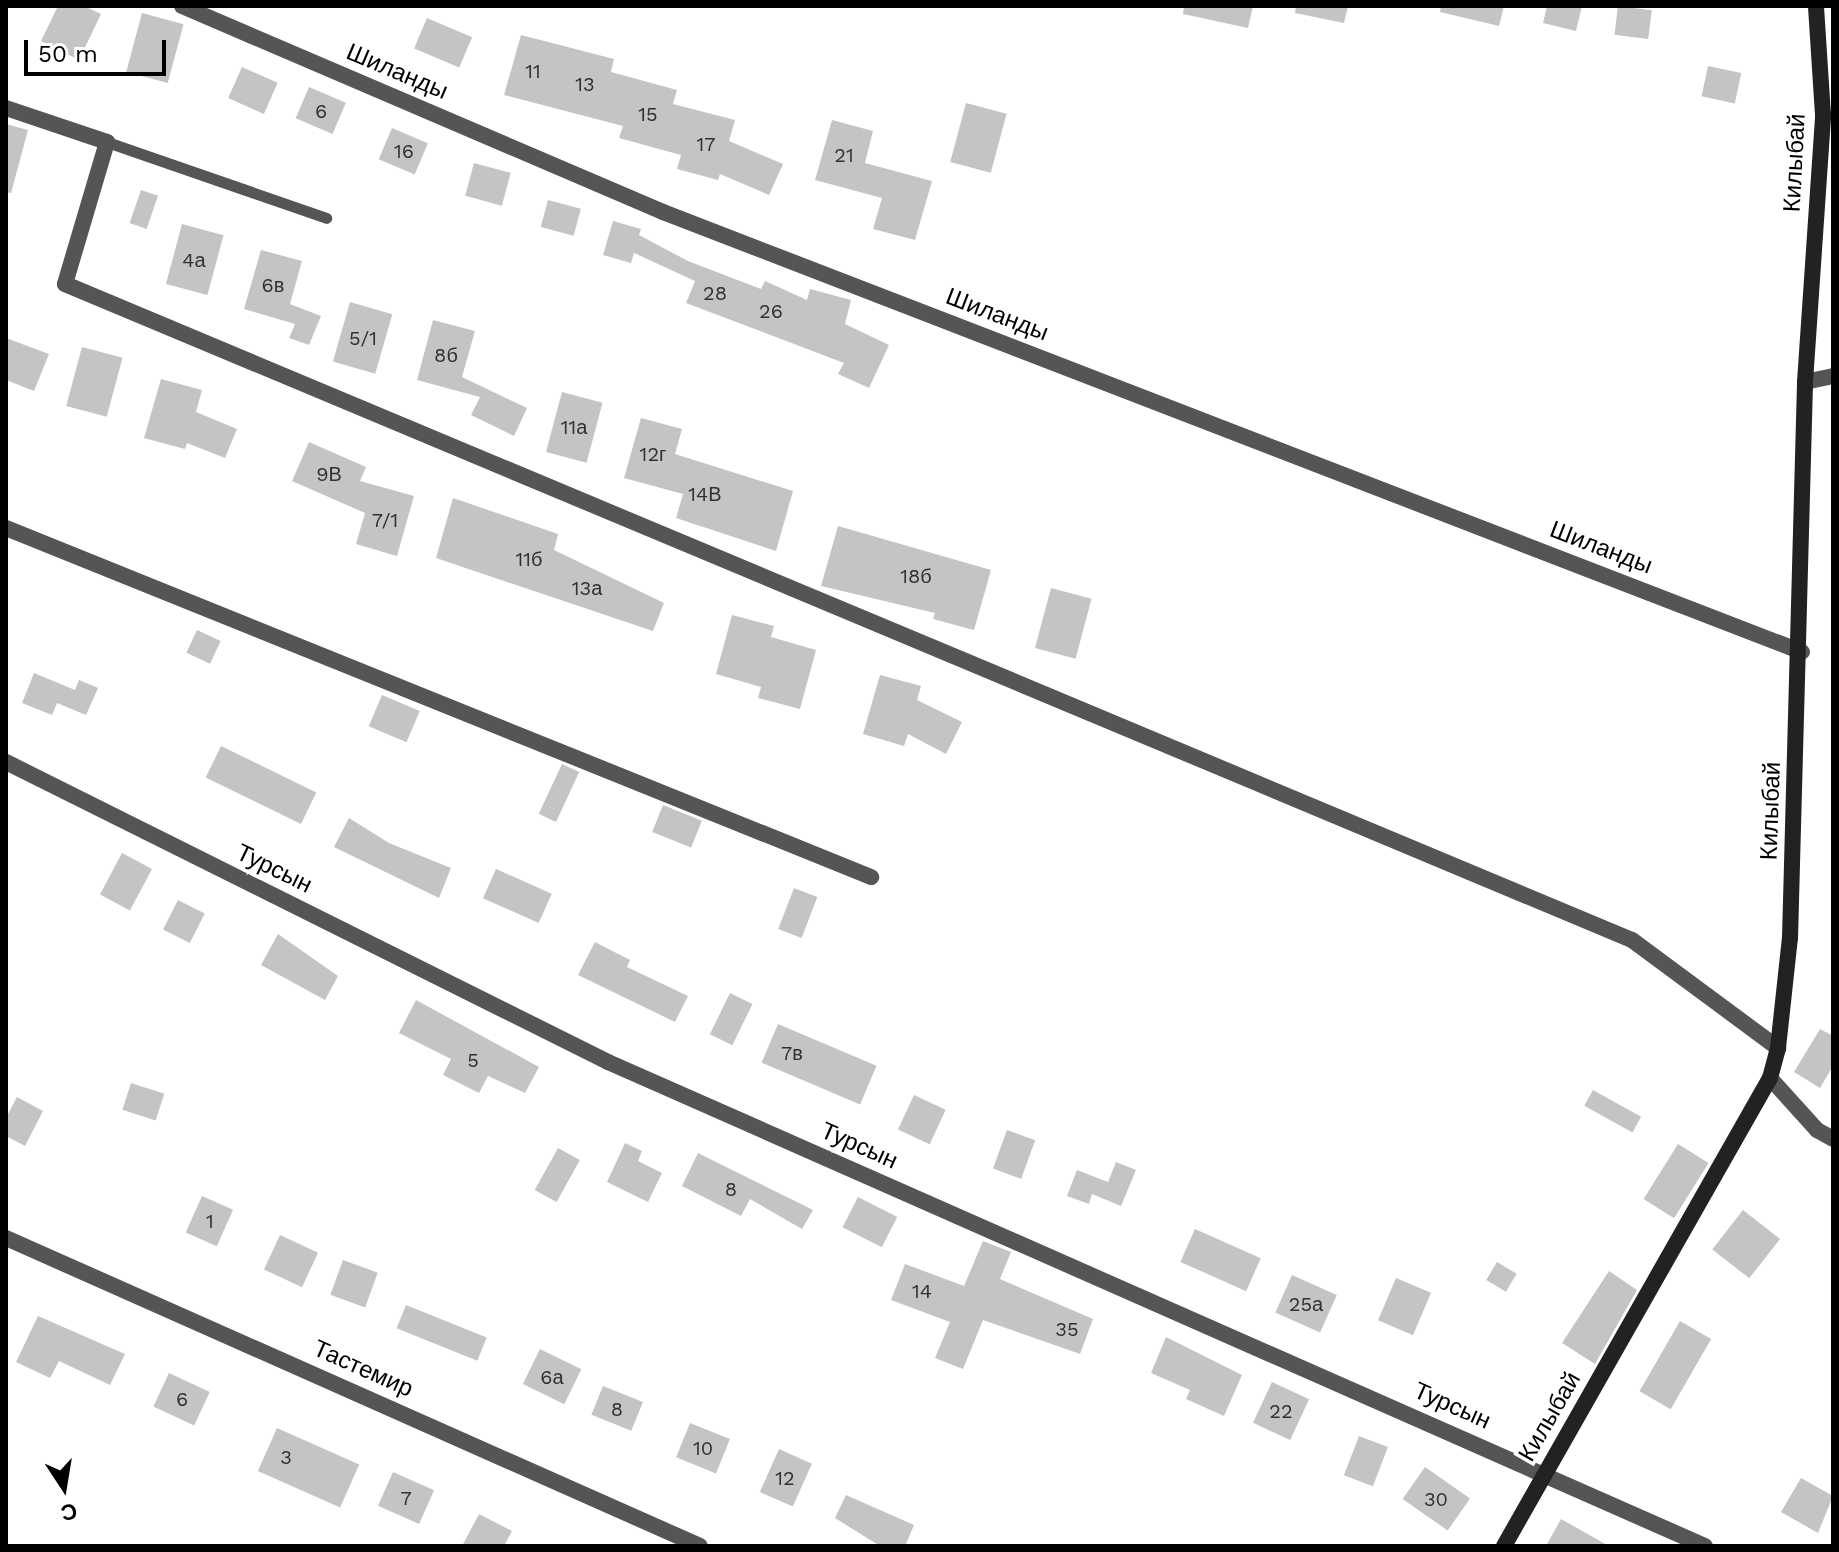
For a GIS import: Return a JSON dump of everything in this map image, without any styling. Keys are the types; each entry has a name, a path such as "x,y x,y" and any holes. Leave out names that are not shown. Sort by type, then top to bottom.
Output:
{"street":[{"name":"Шиланды","path":"182,6 663,212 1802,652"},
{"name":"Килыбай","path":"1504,1546 1770,1078 1778,1048 1790,938 1802,652 1805,382 1823,115 1816,6"},
{"path":"6,108 107,142 65,284 1632,940 1778,1048"},
{"path":"1805,382 1833,376"},
{"path":"6,528 871,877"},
{"name":"Турсын","path":"6,762 608,1062 1546,1473 1705,1546"},
{"path":"1770,1078 1817,1130 1833,1139"},
{"name":"Тастемир","path":"6,1238 700,1546"}],"lane":[{"path":"107,142 326,218"}],"building":[{"path":"58,6 84,6 101,14 79,60 41,41"},
{"path":"1184,6 1253,6 1248,28 1183,14"},
{"path":"1296,6 1348,6 1344,23 1295,13"},
{"path":"1441,6 1504,6 1499,26 1440,12"},
{"path":"1547,6 1582,6 1576,31 1543,23"},
{"path":"1618,6 1652,10 1648,39 1614,35"},
{"path":"142,13 184,24 168,83 126,72"},
{"path":"427,18 472,37 459,68 414,48"},
{"path":"521,35 614,59 611,72 677,90 673,104 735,120 729,141 783,164 769,195 720,174 718,180 677,169 681,155 619,138 623,126 504,95"},
{"path":"1708,66 1741,73 1735,103 1702,96"},
{"path":"242,67 278,83 264,114 228,98"},
{"path":"309,87 346,103 333,134 296,118"},
{"path":"966,103 1007,114 991,173 950,162"},
{"path":"832,120 873,131 865,163 932,181 915,240 873,229 882,198 815,180"},
{"path":"6,124 28,130 11,193 6,192"},
{"path":"392,128 428,143 415,175 379,159"},
{"path":"474,163 511,173 502,206 465,196"},
{"path":"141,190 158,196 147,229 130,223"},
{"path":"548,200 581,209 574,236 541,227"},
{"path":"613,221 641,229 639,235 688,261 761,289 765,281 807,300 810,289 851,300 845,324 889,345 869,388 838,374 844,363 686,303 695,281 634,253 631,263 603,255"},
{"path":"182,224 224,235 207,295 166,284"},
{"path":"261,250 302,261 290,304 321,316 309,345 289,338 295,324 244,309"},
{"path":"350,302 392,314 375,374 333,362"},
{"path":"433,320 475,331 462,377 527,408 514,436 471,415 480,397 417,380"},
{"path":"6,338 49,354 34,391 6,380"},
{"path":"82,347 123,358 107,417 66,406"},
{"path":"161,379 202,390 196,412 237,429 225,458 187,443 185,449 144,438"},
{"path":"562,392 603,403 587,463 546,452"},
{"path":"641,418 682,429 675,454 793,491 776,551 676,518 683,494 624,478"},
{"path":"309,442 366,467 360,481 414,496 397,556 356,544 365,513 292,481"},
{"path":"453,498 558,534 554,550 664,603 653,631 436,558"},
{"path":"838,526 991,570 974,630 933,619 935,613 821,586"},
{"path":"1051,588 1092,599 1076,659 1035,648"},
{"path":"732,615 774,626 771,637 816,650 800,709 758,698 761,687 716,674"},
{"path":"197,630 221,641 210,664 186,653"},
{"path":"34,673 75,690 79,680 98,688 86,715 57,703 52,715 22,703"},
{"path":"880,675 921,686 917,700 962,722 946,754 908,734 904,746 863,734"},
{"path":"382,695 420,711 406,742 369,726"},
{"path":"221,746 316,792 301,824 206,777"},
{"path":"562,764 579,772 556,822 539,814"},
{"path":"663,805 702,821 691,848 652,832"},
{"path":"349,818 389,843 451,868 439,898 334,847"},
{"path":"122,853 152,869 130,910 100,894"},
{"path":"496,869 552,894 539,923 483,898"},
{"path":"794,888 817,897 802,938 778,929"},
{"path":"178,900 205,914 190,943 163,929"},
{"path":"278,934 338,976 325,1000 261,965"},
{"path":"595,942 630,960 627,967 688,996 675,1022 578,975"},
{"path":"730,993 752,1004 732,1045 710,1034"},
{"path":"416,1000 539,1067 525,1093 488,1076 479,1093 443,1075 451,1059 399,1033"},
{"path":"778,1024 876,1066 860,1104 762,1063"},
{"path":"1820,1029 1833,1036 1833,1066 1820,1088 1794,1072"},
{"path":"131,1083 164,1094 156,1120 122,1110"},
{"path":"1593,1090 1641,1117 1632,1132 1584,1106"},
{"path":"914,1095 946,1110 930,1144 898,1129"},
{"path":"17,1097 43,1111 25,1146 6,1136 6,1118"},
{"path":"1007,1130 1035,1140 1021,1179 993,1169"},
{"path":"625,1143 642,1151 638,1161 662,1173 648,1202 607,1182"},
{"path":"1678,1144 1709,1163 1674,1218 1644,1199"},
{"path":"558,1148 580,1160 557,1202 535,1190"},
{"path":"698,1153 813,1210 802,1229 750,1199 741,1216 682,1186"},
{"path":"1116,1162 1136,1170 1121,1206 1092,1194 1089,1204 1067,1196 1077,1170 1108,1182"},
{"path":"202,1196 233,1210 217,1246 186,1233"},
{"path":"858,1197 897,1217 882,1247 843,1227"},
{"path":"1743,1210 1780,1239 1749,1278 1712,1249"},
{"path":"1195,1229 1261,1258 1246,1291 1180,1262"},
{"path":"280,1235 318,1253 302,1287 264,1269"},
{"path":"983,1241 1011,1252 1000,1279 1093,1319 1080,1354 983,1320 963,1369 935,1358 950,1322 891,1300 905,1264 964,1286"},
{"path":"343,1260 378,1273 365,1307 330,1295"},
{"path":"1497,1262 1517,1274 1506,1292 1486,1280"},
{"path":"1609,1271 1637,1290 1595,1364 1562,1343"},
{"path":"1292,1275 1337,1295 1320,1332 1275,1312"},
{"path":"1396,1278 1431,1293 1413,1335 1378,1320"},
{"path":"406,1305 487,1338 477,1361 397,1328"},
{"path":"38,1316 125,1354 110,1385 59,1361 50,1378 16,1362"},
{"path":"1680,1321 1711,1339 1671,1409 1640,1391"},
{"path":"1166,1337 1242,1375 1224,1416 1186,1399 1190,1390 1151,1373"},
{"path":"540,1349 581,1369 564,1404 523,1384"},
{"path":"169,1373 210,1392 194,1426 153,1407"},
{"path":"1272,1382 1309,1399 1290,1440 1253,1423"},
{"path":"603,1386 643,1402 631,1431 591,1415"},
{"path":"690,1423 730,1439 716,1473 676,1457"},
{"path":"277,1428 359,1465 340,1508 258,1471"},
{"path":"1359,1436 1388,1447 1373,1486 1344,1475"},
{"path":"779,1449 812,1464 793,1507 760,1492"},
{"path":"1425,1467 1470,1499 1448,1530 1403,1499"},
{"path":"393,1472 434,1490 419,1524 378,1506"},
{"path":"1801,1478 1833,1496 1818,1533 1781,1512"},
{"path":"846,1495 914,1525 905,1546 880,1546 835,1518"},
{"path":"479,1514 512,1531 504,1546 462,1546"},
{"path":"1561,1519 1609,1546 1546,1546"}]}
